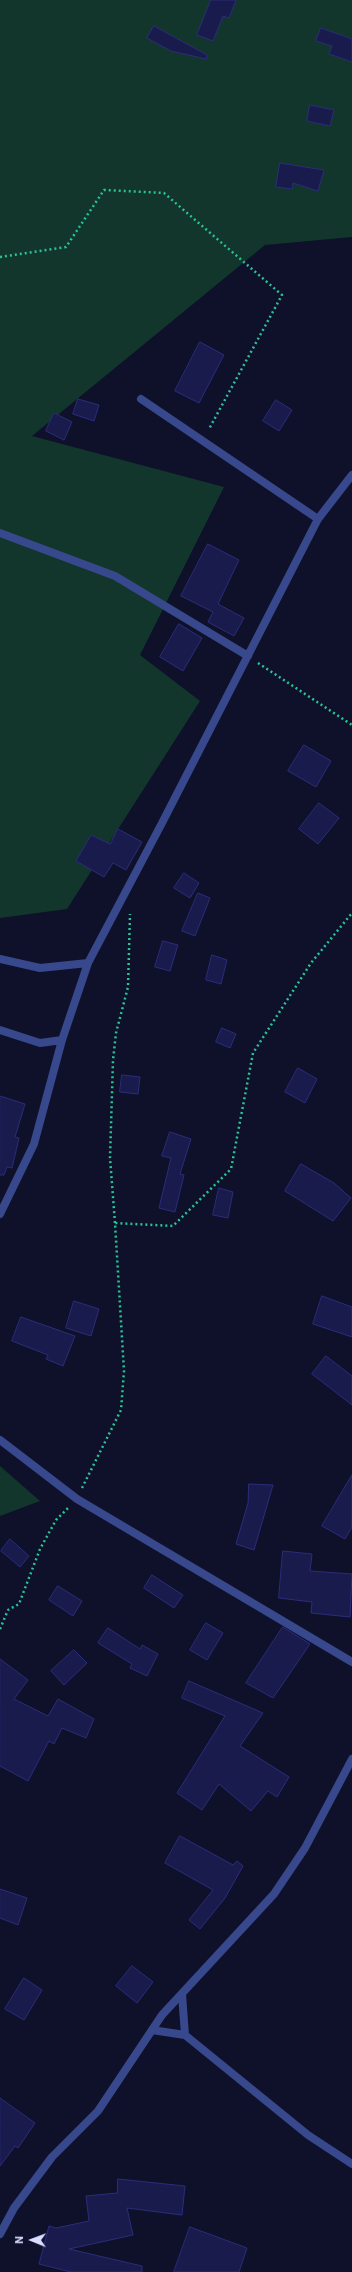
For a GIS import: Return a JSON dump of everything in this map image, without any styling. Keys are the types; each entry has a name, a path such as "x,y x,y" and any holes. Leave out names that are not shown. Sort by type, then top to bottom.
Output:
{"street":[{"path":"141,399 318,519"},
{"path":"0,1214 34,1144 62,1040 88,963 318,519 352,475"},
{"path":"0,533 115,576 248,656"},
{"path":"0,959 40,968 88,963"},
{"path":"0,1030 40,1043 62,1040"},
{"path":"0,1440 77,1499 352,1662"},
{"path":"0,2234 14,2208 52,2157 98,2111 162,2015 274,1894 305,1848 352,1759"},
{"path":"182,1994 185,2035"},
{"path":"152,2030 185,2035 308,2135 352,2164"}],"path":[{"path":"0,257 66,247 104,190 164,193 282,295 203,440"},
{"path":"248,656 352,725"},
{"path":"0,1630 8,1610 19,1604 40,1549 56,1520 77,1499 121,1410 124,1372 110,1158 112,1060 116,1033 128,987 130,916 127,890"},
{"path":"115,1223 173,1226 231,1169 253,1053 311,963 352,912"}],"green space":[{"path":"0,0 352,0 352,237 265,245 32,436 224,487 140,655 200,701 67,909 0,918"},
{"path":"0,1466 40,1501 0,1516"}],"building":[{"path":"211,0 236,0 229,18 223,16 213,41 197,35"},
{"path":"154,26 207,55 206,59 171,51 147,38"},
{"path":"321,28 352,39 352,62 329,54 332,46 316,41"},
{"path":"310,105 334,110 330,126 307,121"},
{"path":"280,163 324,170 318,191 293,183 292,189 276,187"},
{"path":"200,342 224,355 199,403 175,391"},
{"path":"78,399 99,405 94,421 73,414"},
{"path":"276,400 292,410 279,431 263,421"},
{"path":"54,413 72,422 64,440 46,431"},
{"path":"208,544 239,560 218,604 244,618 234,636 208,622 213,612 181,596"},
{"path":"179,624 202,638 183,671 160,657"},
{"path":"304,745 331,761 316,787 288,771"},
{"path":"319,803 339,818 318,844 299,829"},
{"path":"118,829 142,842 126,870 113,863 104,877 76,861 91,835 110,844"},
{"path":"184,873 199,883 190,898 174,888"},
{"path":"198,893 210,898 195,936 182,931"},
{"path":"163,941 178,945 170,971 155,967"},
{"path":"212,955 227,960 221,984 206,980"},
{"path":"222,1028 236,1034 230,1048 216,1042"},
{"path":"298,1068 317,1079 305,1103 285,1092"},
{"path":"122,1075 140,1077 138,1094 120,1092"},
{"path":"0,1096 25,1104 15,1137 19,1138 12,1168 7,1167 4,1175 0,1175"},
{"path":"170,1132 191,1139 180,1174 184,1175 175,1212 159,1208 171,1158 162,1156"},
{"path":"301,1164 334,1183 351,1198 333,1221 285,1191"},
{"path":"219,1188 233,1192 228,1218 213,1215"},
{"path":"322,1296 352,1307 352,1337 313,1324"},
{"path":"74,1301 99,1309 91,1336 66,1328"},
{"path":"21,1317 75,1336 63,1366 46,1359 48,1355 12,1341"},
{"path":"326,1356 352,1376 352,1405 312,1374"},
{"path":"352,1475 352,1527 345,1539 322,1526"},
{"path":"249,1484 273,1485 254,1550 236,1544 248,1503"},
{"path":"10,1539 29,1556 20,1567 1,1551"},
{"path":"283,1551 312,1554 310,1571 352,1574 350,1617 311,1613 312,1602 279,1598"},
{"path":"152,1575 183,1595 174,1608 144,1588"},
{"path":"58,1586 82,1601 73,1616 49,1600"},
{"path":"206,1623 223,1633 207,1660 190,1650"},
{"path":"283,1627 310,1644 273,1698 246,1683"},
{"path":"108,1628 140,1649 142,1645 158,1654 147,1676 130,1668 132,1664 98,1643"},
{"path":"74,1650 87,1663 64,1685 51,1671"},
{"path":"0,1659 28,1680 14,1699 48,1716 58,1699 94,1719 86,1738 62,1728 54,1744 49,1741 28,1781 0,1766"},
{"path":"189,1681 263,1713 240,1746 289,1777 277,1797 268,1791 251,1811 219,1784 202,1810 177,1793 225,1716 182,1698"},
{"path":"180,1836 233,1865 237,1861 243,1866 225,1898 200,1929 189,1920 213,1890 165,1863"},
{"path":"0,1889 27,1898 18,1925 0,1918"},
{"path":"132,1966 153,1982 137,2003 116,1986"},
{"path":"24,1978 42,1990 24,2020 5,2009"},
{"path":"0,2098 35,2123 18,2148 15,2146 0,2166"},
{"path":"118,2179 185,2186 182,2215 127,2208 133,2235 69,2249 142,2266 142,2272 71,2272 39,2264 49,2226 56,2228 89,2221 86,2196 117,2193"},
{"path":"190,2227 247,2248 239,2272 174,2272"}]}
